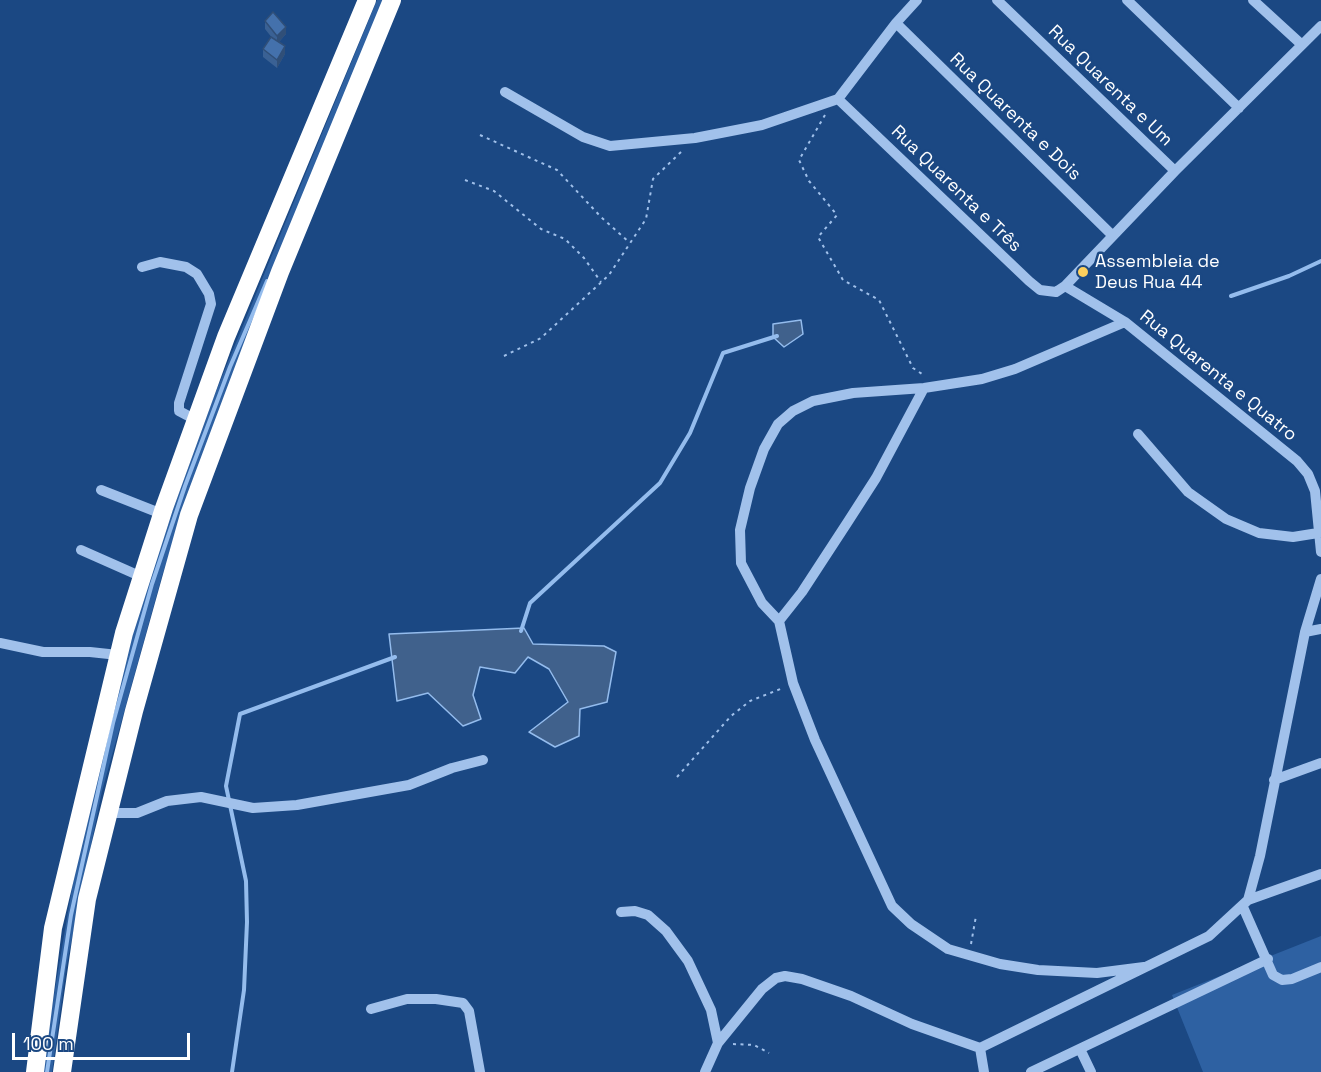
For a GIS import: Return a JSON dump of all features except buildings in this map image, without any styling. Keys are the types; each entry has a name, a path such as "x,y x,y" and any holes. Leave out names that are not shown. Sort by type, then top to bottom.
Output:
{"highway":[{"path":"330,88 360,0"},
{"path":"35,1072 53,928 88,773 118,655 142,577 162,514 226,337 367,0"},
{"path":"62,1072 87,899 134,711 189,515 280,272 392,0"},
{"path":"23,1072 55,872 69,813 88,773"}],"street":[{"path":"505,93 597,143 610,146 695,138 762,125 838,99 896,23 917,0"},
{"name":"Rua Quarenta e Um","path":"997,0 1175,171"},
{"path":"1127,0 1239,108"},
{"path":"1253,0 1301,44"},
{"name":"Rua Quarenta e Dois","path":"896,23 1112,235"},
{"path":"1060,289 1321,26"},
{"name":"Rua Quarenta e Três","path":"838,99 1029,281 1040,290 1060,289"},
{"path":"142,267 160,262 186,267 197,274 210,294 211,304 179,404 180,411 196,420"},
{"name":"Rua Quarenta e Quatro","path":"1060,289 1125,322 1297,461 1308,474 1315,492 1321,552"},
{"path":"1125,322 1015,369 982,379 924,388 853,393 813,401 792,411 778,424 764,449 750,488 740,541 741,563 749,583 762,603 779,621 794,683 815,740 892,906 911,924 948,949 969,956 1038,970 1098,973 1144,967"},
{"path":"779,621 802,592 849,520 924,388"},
{"path":"1138,434 1188,492 1226,519 1259,534 1293,537 1318,533"},
{"path":"101,490 162,514"},
{"path":"81,550 142,577"},
{"path":"1321,579 1305,632 1260,856 1246,904 1272,975 1282,980 1292,980 1321,967"},
{"path":"1305,632 1321,629"},
{"path":"0,643 43,652 90,652 118,655"},
{"path":"108,813 137,813 167,801 201,797 254,808 297,805 398,787 483,760"},
{"path":"1274,780 1321,763"},
{"path":"705,1072 718,1043 762,989 776,978 785,976 802,979 851,996 912,1024 980,1048 1209,936 1246,904 1321,874"},
{"path":"621,912 635,911 648,915 666,930 683,953 711,1010 718,1043"},
{"path":"1031,1072 1268,960"},
{"path":"371,1009 407,999 436,999 463,1003 469,1011 480,1072"},
{"path":"980,1048 984,1072"},
{"path":"1080,1048 1091,1072"}],"path":[{"path":"838,99 826,113 799,160 809,181 837,215 818,237 843,280 879,300 913,368 940,384"},
{"path":"480,135 557,170 601,217 630,243"},
{"path":"504,356 541,338 609,275 646,219 653,179 695,138"},
{"path":"465,180 494,191 541,229 565,239 584,258 601,282"},
{"path":"677,777 731,716 750,702 794,683"},
{"path":"969,956 976,916"},
{"path":"718,1043 754,1045 769,1053"}],"shaded area":[{"path":"377,0 388,0 189,493 162,576 102,791 66,968 52,1072 41,1072 79,847 122,665 154,561 214,396"},
{"path":"801,320 803,334 784,347 773,337 773,324"},
{"path":"524,628 533,644 604,646 616,652 607,702 580,709 579,736 555,747 529,732 568,702 549,669 528,657 515,673 480,667 473,695 481,719 463,726 428,693 397,701 389,634"},
{"path":"1321,936 1321,1072 1203,1072 1172,995"}],"waterway":[{"path":"1231,296 1289,276 1321,261"},
{"path":"47,1072 71,915 113,723 152,584 185,486 230,367 267,281"},
{"path":"521,631 530,603 660,483 690,433 723,353 777,336"},
{"path":"232,1072 244,990 247,922 246,881 226,786 240,714 395,657"}],"place":[{"name":"Assembleia de Deus Rua 44","path":"1083,272"}]}
